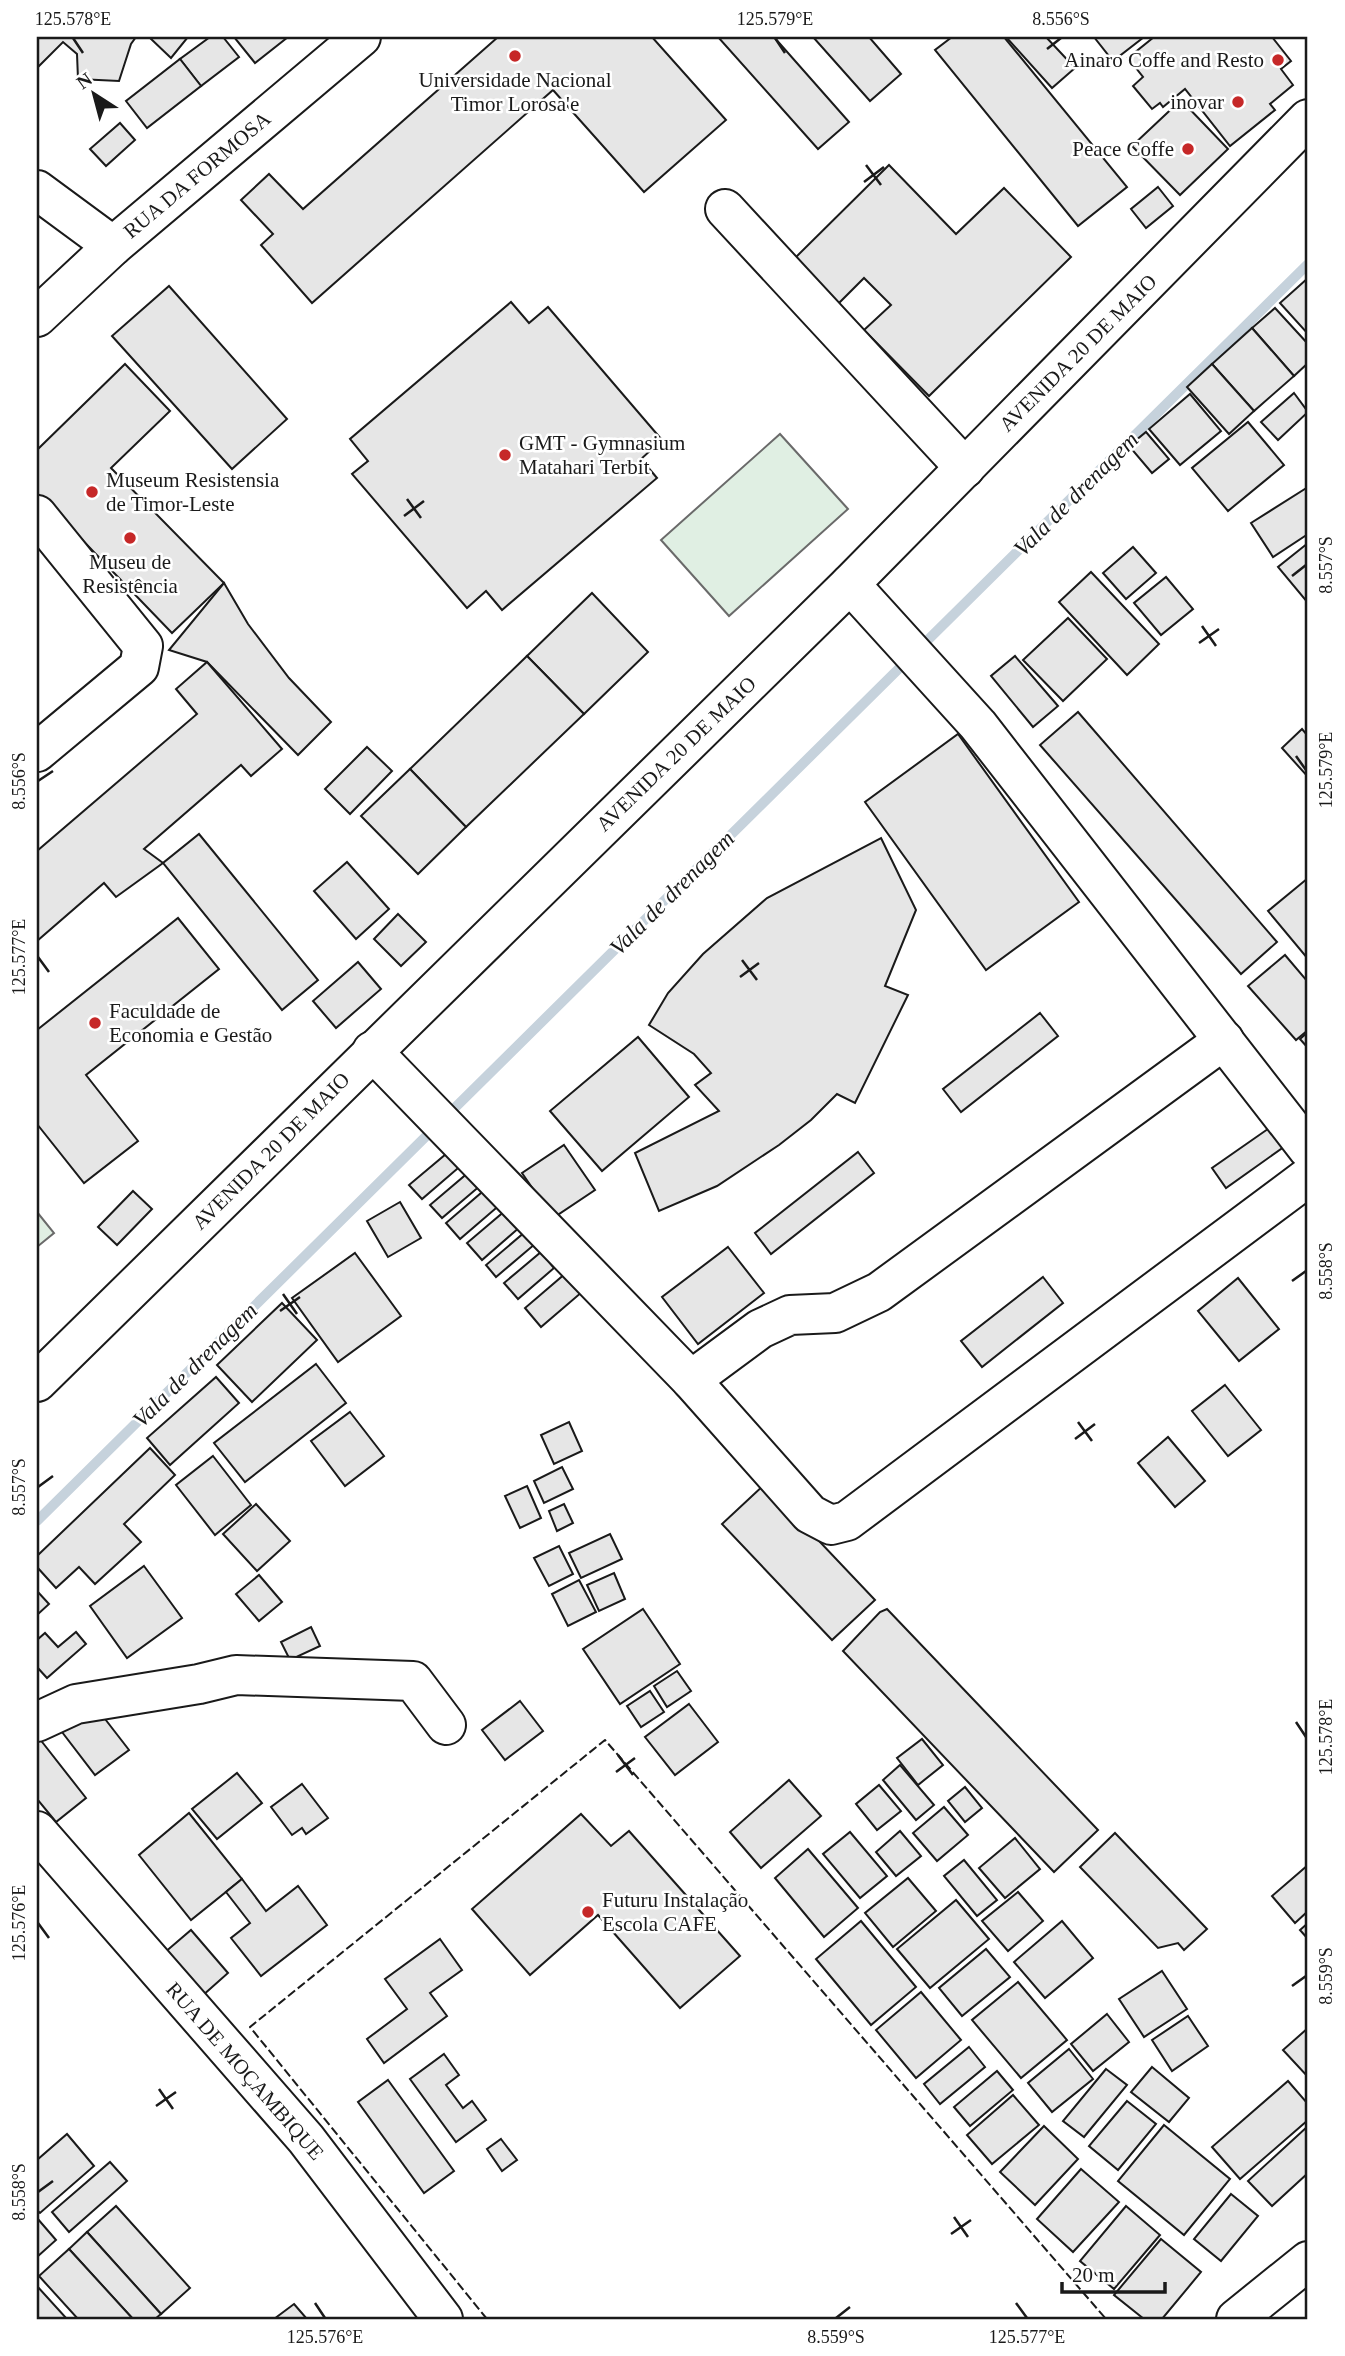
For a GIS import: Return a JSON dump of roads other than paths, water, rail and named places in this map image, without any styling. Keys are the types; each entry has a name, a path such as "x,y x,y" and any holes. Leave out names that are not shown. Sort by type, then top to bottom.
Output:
{"street":[{"name":"RUA DA FORMOSA","path":"37,317 113,246 361,37"},
{"name":"AVENIDA 20 DE MAIO","path":"37,1382 850,584 1308,119"},
{"path":"37,190 113,246"},
{"path":"725,209 965,468"},
{"path":"37,515 143,646 139,667 37,752"},
{"path":"850,584 978,725 1308,1149"},
{"path":"691,1380 760,1329 790,1315 835,1313 878,1292 1224,1040"},
{"path":"372,1051 691,1380 810,1514 831,1525 847,1521 1308,1177"},
{"path":"37,1722 76,1704 199,1684 236,1675 413,1681 446,1725"},
{"name":"RUA DE MOÇAMBIQUE","path":"37,1830 306,2139 443,2319"},
{"path":"1236,2319 1308,2260"}],"waterway":[{"name":"Vala de drenagem","path":"37,1521 1308,264"}],"place":[{"name":"Universidade Nacional Timor Lorosa'e","path":"515,56"},
{"name":"Ainaro Coffe and Resto","path":"1278,60"},
{"name":"inovar","path":"1238,102"},
{"name":"Peace Coffe","path":"1188,149"},
{"name":"GMT - Gymnasium Matahari Terbit","path":"505,455"},
{"name":"Museum Resistensia de Timor-Leste","path":"92,492"},
{"name":"Museu de Resistência","path":"130,538"},
{"name":"Faculdade de Economia e Gestão","path":"95,1023"},
{"name":"Futuru Instalação Escola CAFE","path":"588,1912"}]}
